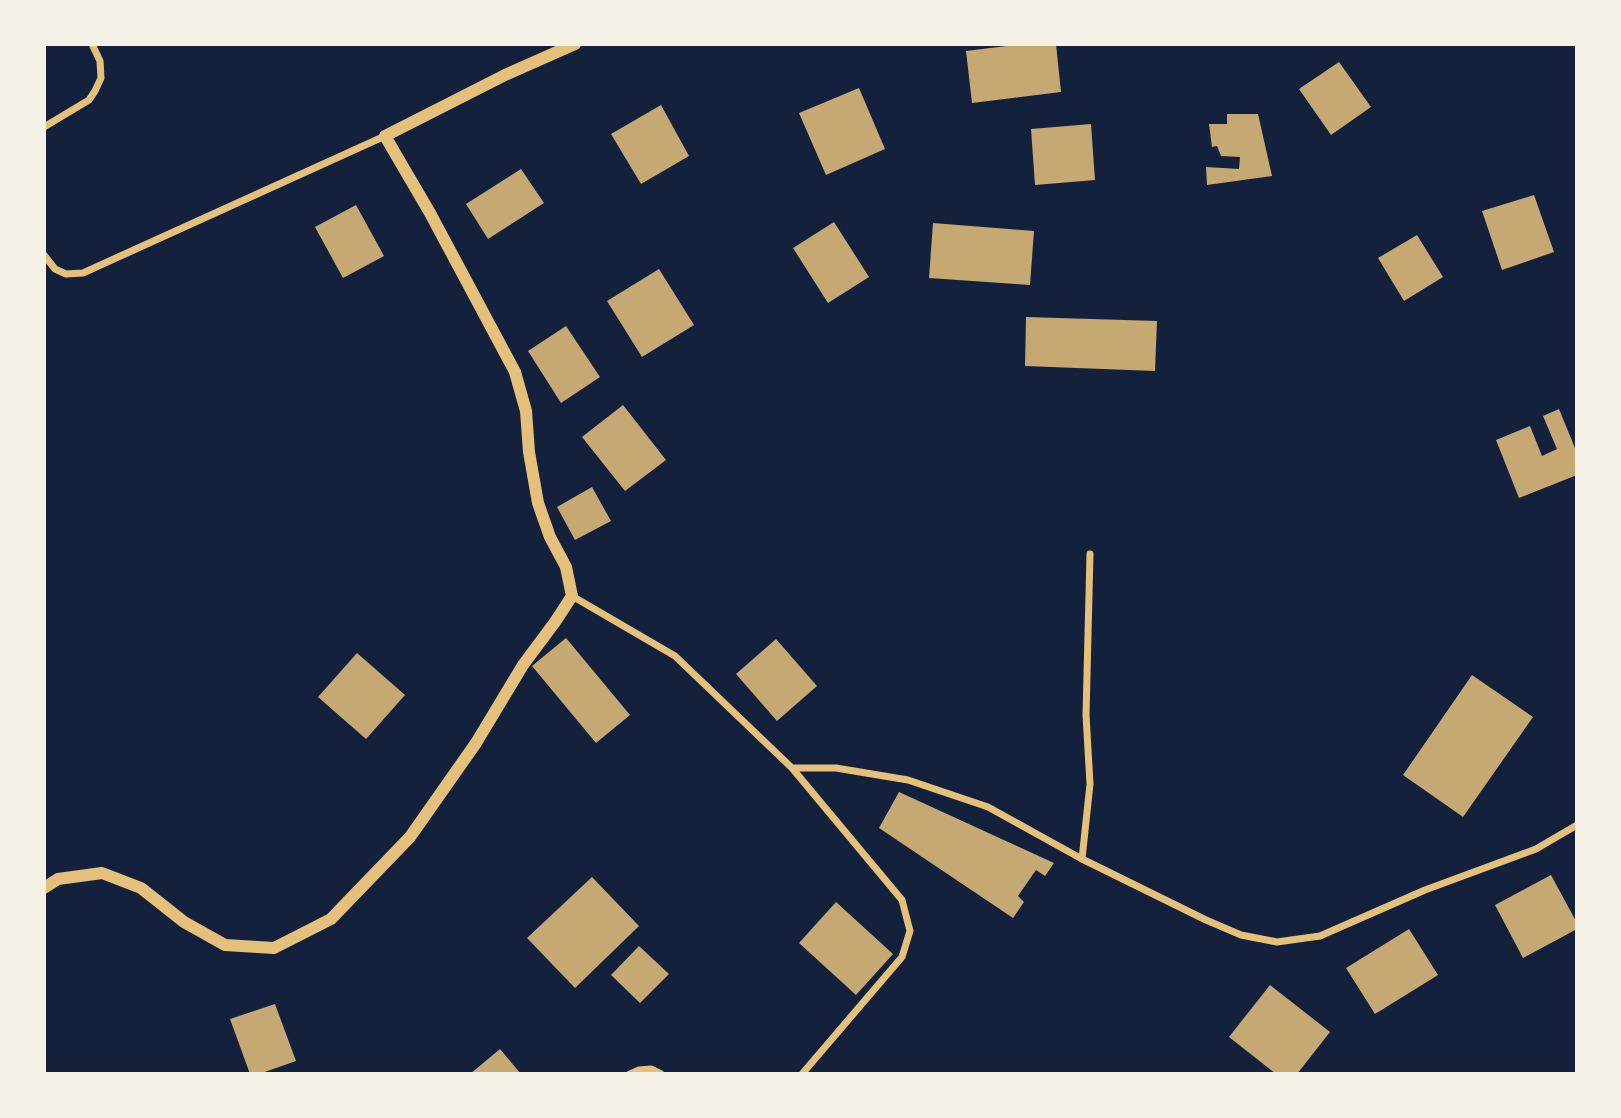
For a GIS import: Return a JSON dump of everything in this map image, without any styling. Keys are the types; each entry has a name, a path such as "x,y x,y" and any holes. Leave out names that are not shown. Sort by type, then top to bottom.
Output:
{"street":[{"path":"44,127 89,100 96,91 101,78 100,61 92,44"},
{"path":"44,255 55,269 66,274 83,273 386,136 505,75 575,44"},
{"path":"44,888 58,879 102,873 141,888 184,922 225,945 274,948 331,919 410,837 476,743 523,665 572,596 566,567 550,537 538,503 529,452 526,411 515,372 386,136"},
{"path":"1082,859 1090,784 1086,715 1090,554"},
{"path":"572,596 675,656 792,768 902,900 910,931 902,957 802,1074"},
{"path":"792,768 836,768 908,780 988,807 1082,859 1206,920 1241,935 1277,942 1320,936 1425,890 1536,849 1577,825"},
{"path":"630,1074 651,1069 661,1074"}],"building":[{"path":"1023,44 1056,44 1061,92 972,103 966,51"},
{"path":"1339,62 1371,107 1331,135 1299,89"},
{"path":"859,88 885,149 826,175 799,113"},
{"path":"661,105 689,156 641,184 611,134"},
{"path":"1227,114 1258,114 1272,176 1207,185 1206,167 1239,169 1240,157 1221,156 1217,146 1212,147 1209,124 1227,124"},
{"path":"1091,124 1095,180 1035,185 1031,129"},
{"path":"521,169 544,203 488,239 466,204"},
{"path":"1534,195 1554,252 1502,270 1482,211"},
{"path":"356,205 384,256 343,278 315,227"},
{"path":"834,222 869,277 828,303 793,248"},
{"path":"933,223 1034,231 1030,285 929,278"},
{"path":"1417,235 1443,277 1404,301 1378,258"},
{"path":"659,269 694,325 642,357 607,301"},
{"path":"1026,317 1157,321 1155,371 1025,366"},
{"path":"566,326 600,377 561,403 528,351"},
{"path":"623,405 666,460 625,491 582,437"},
{"path":"1559,409 1577,453 1577,475 1519,498 1496,440 1530,426 1542,456 1557,449 1543,416"},
{"path":"592,487 611,521 575,540 557,507"},
{"path":"566,638 630,715 596,743 532,666"},
{"path":"776,639 817,686 777,721 736,674"},
{"path":"357,653 405,695 366,739 318,697"},
{"path":"1472,675 1533,717 1463,817 1403,775"},
{"path":"899,792 1054,863 1045,876 1036,870 1018,896 1024,902 1013,918 879,828"},
{"path":"1551,875 1577,923 1577,929 1523,958 1495,905"},
{"path":"592,877 639,926 575,988 527,938"},
{"path":"836,902 893,954 856,995 799,943"},
{"path":"1409,929 1438,975 1375,1014 1346,968"},
{"path":"639,946 669,974 640,1003 611,975"},
{"path":"1270,985 1330,1032 1297,1074 1276,1074 1229,1037"},
{"path":"275,1004 296,1061 259,1074 250,1074 230,1019"},
{"path":"500,1049 521,1074 470,1074"}]}
